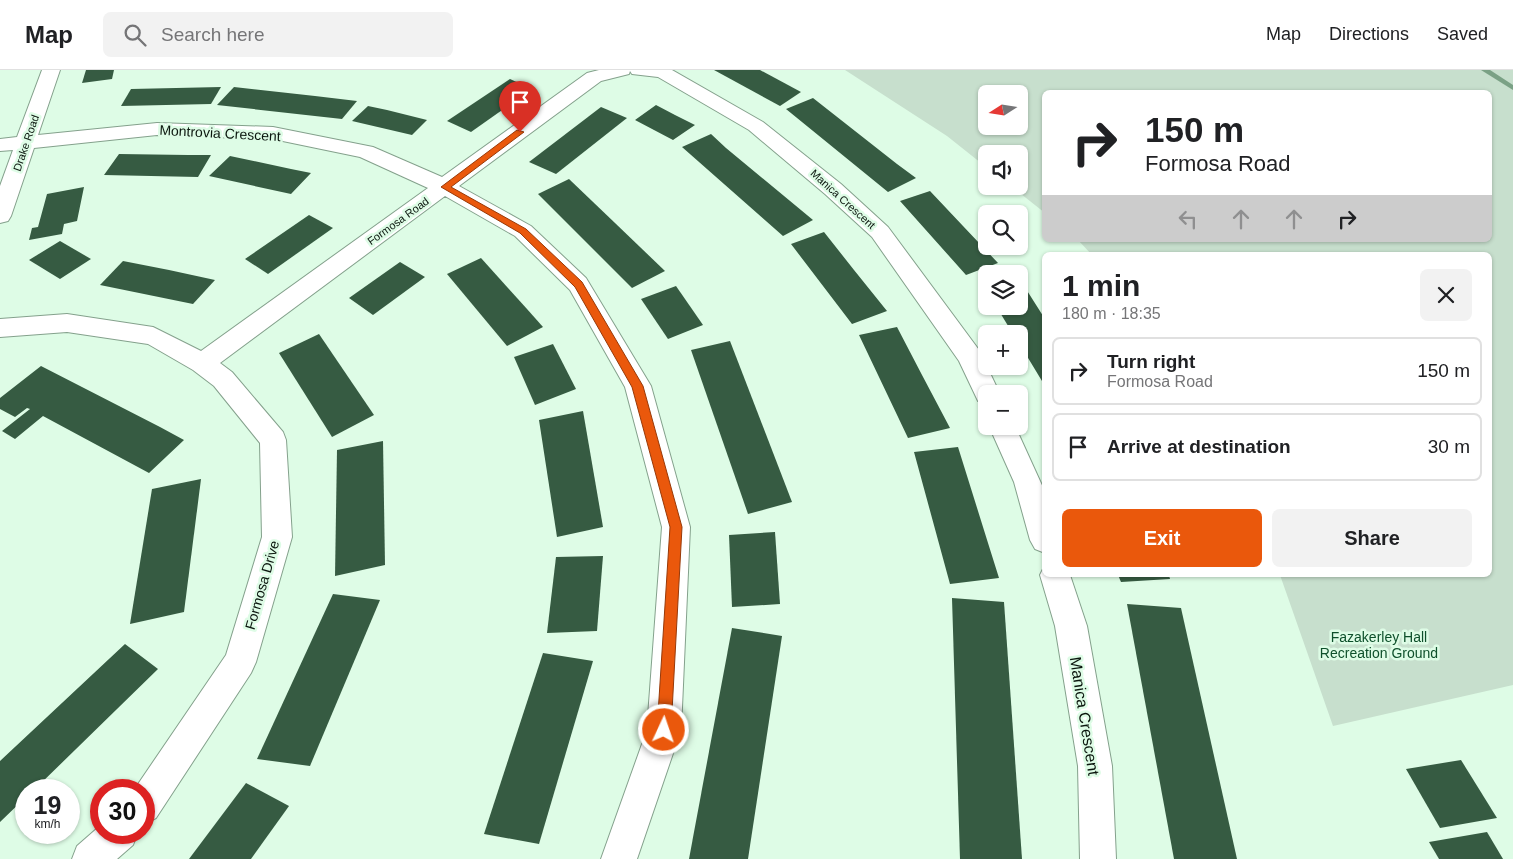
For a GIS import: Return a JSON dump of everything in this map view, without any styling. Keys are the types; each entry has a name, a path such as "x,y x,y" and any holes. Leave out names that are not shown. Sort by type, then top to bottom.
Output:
{"street":[{"name":"Drake Road","path":"0,216 52,70"},
{"name":"Formosa Road","path":"202,363 594,77 622,70"},
{"name":"Manica Crescent","path":"639,70 662,72 756,126 834,189 880,232 970,357 983,385"},
{"name":"Montrovia Crescent","path":"0,145 157,129 273,133 366,152 445,187 523,231 578,284 638,386 676,527 664,730 619,859"},
{"name":"Formosa Drive","path":"0,328 67,323 153,336 202,363 223,379 273,440 277,537 240,662 155,790"},
{"path":"1006,435 1028,482 1042,530"},
{"name":"Manica Crescent","path":"1056,577 1071,626 1095,766 1098,859"},
{"path":"90,859 107,844"}],"green space":[{"name":"Fazakerley Hall Recreation Ground","path":"845,70 1513,70 1513,685 1333,726 1281,577 1492,577 1492,252 1089,252 1080,242 1492,242 1492,90 1042,90 1042,211 1022,195 1028,195 1028,145 978,145 978,161 947,136"}],"building":[{"path":"86,70 114,70 112,79 82,83"},
{"path":"714,70 760,70 801,92 780,106"},
{"path":"510,79 532,89 471,132 447,121"},
{"path":"221,87 211,104 121,106 131,89"},
{"path":"234,87 357,101 342,119 217,105"},
{"path":"813,98 916,178 888,192 786,109"},
{"path":"656,105 695,125 673,140 635,120"},
{"path":"368,106 427,120 412,135 352,121"},
{"path":"601,107 627,118 556,174 529,162"},
{"path":"711,134 813,220 783,236 682,147"},
{"path":"119,154 211,155 198,177 104,175"},
{"path":"230,156 311,173 291,194 209,176"},
{"path":"569,179 665,271 632,288 538,194"},
{"path":"84,187 77,221 64,224 62,234 29,240 32,228 38,227 47,194"},
{"path":"930,191 978,242 978,255 990,255 998,263 978,265 978,270 966,275 900,201"},
{"path":"309,215 333,228 268,274 245,259"},
{"path":"824,232 887,311 852,324 791,244"},
{"path":"60,241 91,259 60,279 29,260"},
{"path":"481,258 543,327 507,346 447,274"},
{"path":"123,261 215,280 193,304 100,285"},
{"path":"400,262 425,277 373,315 349,298"},
{"path":"676,286 703,325 668,339 641,299"},
{"path":"1028,292 1042,314 1042,381 1028,358 1028,325 1008,325 1001,315 1028,315"},
{"path":"897,327 950,428 908,438 859,335"},
{"path":"319,334 374,415 332,437 279,353"},
{"path":"730,341 792,502 748,514 691,350"},
{"path":"553,344 576,389 535,405 514,357"},
{"path":"41,366 184,440 149,473 43,416 15,439 2,431 30,409 27,408 15,417 0,409 0,398"},
{"path":"583,411 603,527 557,537 539,420"},
{"path":"383,441 385,565 335,576 337,450"},
{"path":"958,447 999,578 950,584 914,452"},
{"path":"201,479 184,612 130,624 152,489"},
{"path":"775,532 780,604 732,607 729,535"},
{"path":"603,556 597,631 547,633 556,557"},
{"path":"1119,577 1170,577 1170,579 1121,582"},
{"path":"333,594 380,600 310,766 257,759"},
{"path":"952,598 1004,602 1022,859 960,859"},
{"path":"1127,604 1181,608 1237,859 1174,859"},
{"path":"732,628 782,636 748,859 689,859"},
{"path":"125,644 158,669 45,779 15,779 15,808 0,822 0,761"},
{"path":"543,653 593,661 539,844 484,834"},
{"path":"1461,760 1497,818 1440,828 1406,769"},
{"path":"246,783 289,806 251,859 189,859"},
{"path":"1487,832 1503,859 1439,859 1429,842"}],"waterway":[{"path":"1485,70 1513,88"}],"route":[{"path":"520,132 445,187 523,231 578,284 638,386 676,527 664,730"}]}
